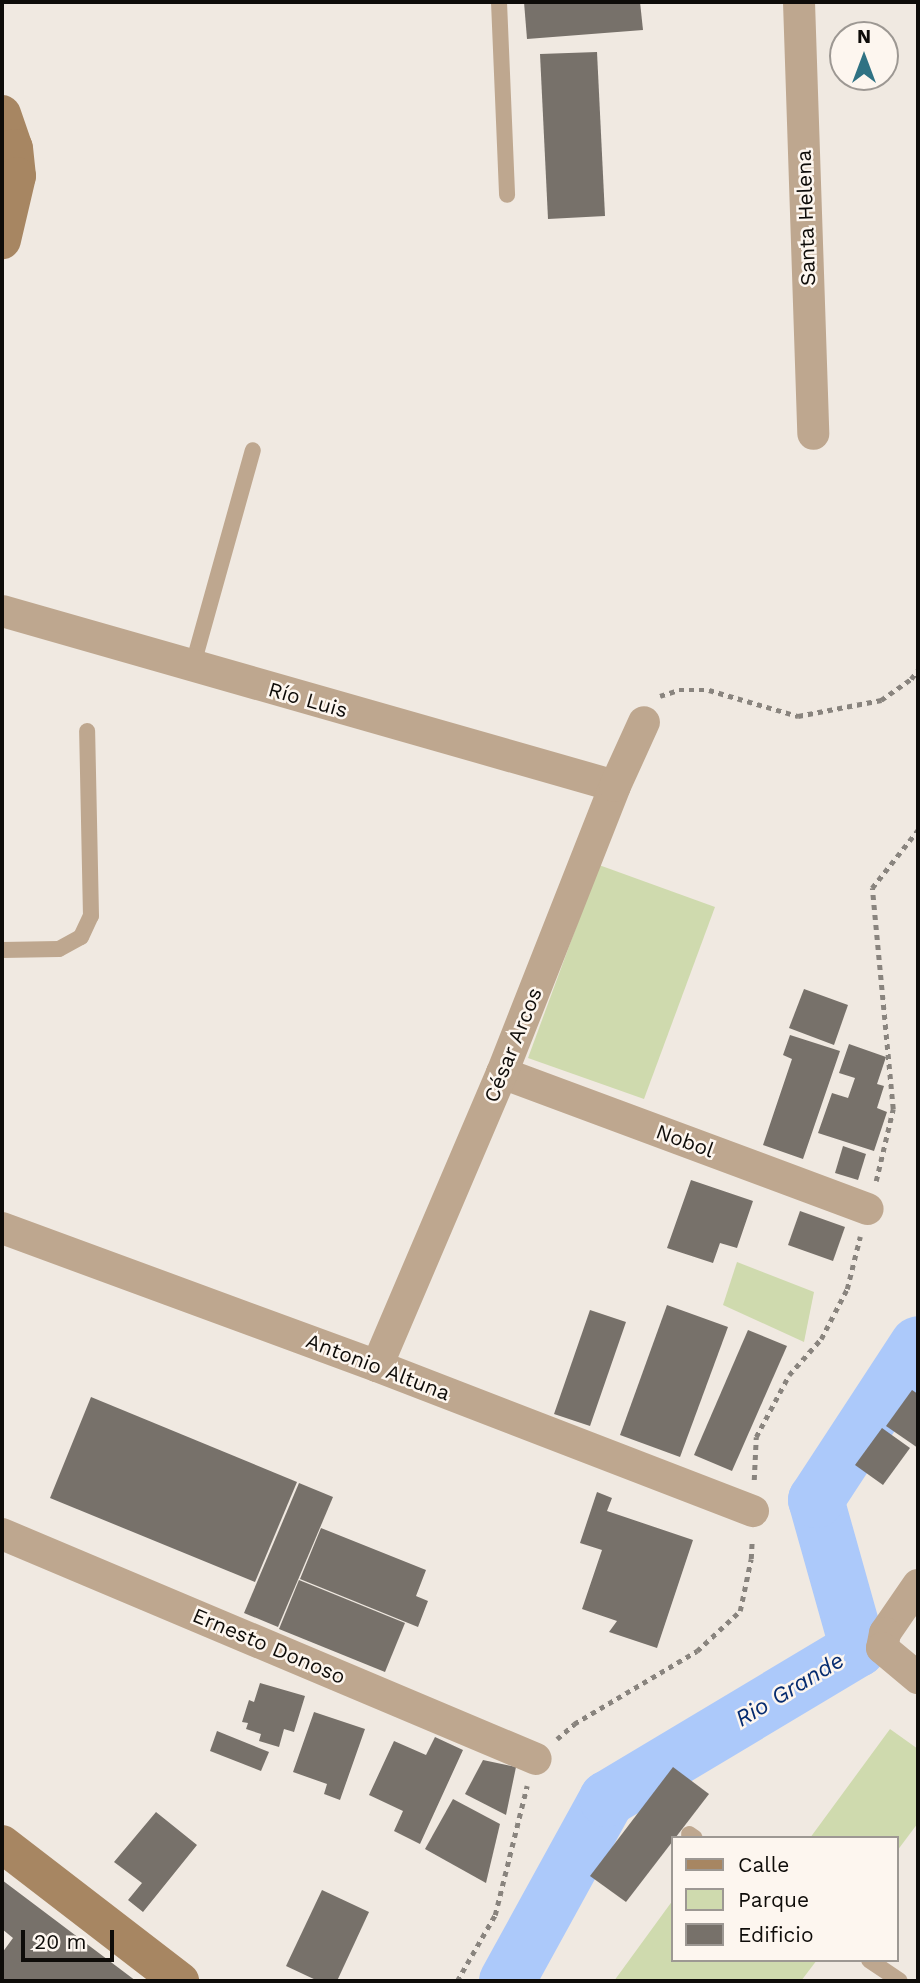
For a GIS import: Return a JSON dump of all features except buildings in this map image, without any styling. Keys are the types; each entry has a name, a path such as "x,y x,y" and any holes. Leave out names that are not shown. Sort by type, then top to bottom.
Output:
{"street":[{"name":"Santa Helena","path":"799,2 813,434"},
{"path":"2,114 14,148 17,176 2,240"},
{"name":"Río Luis","path":"2,611 614,786"},
{"name":"César Arcos","path":"377,1366 502,1073 614,786 644,722"},
{"name":"Nobol","path":"502,1073 867,1209"},
{"name":"Antonio Altuna","path":"2,1227 377,1366 753,1511"},
{"name":"Ernesto Donoso","path":"2,1534 536,1759"},
{"path":"918,1585 885,1633 882,1648 918,1678"},
{"path":"2,1844 180,1981"}],"lane":[{"path":"499,2 507,195"},
{"path":"192,667 253,450"},
{"path":"2,950 59,949 80,937 91,916 87,731"},
{"path":"872,1962 900,1981"}],"path":[{"path":"644,722 660,696 679,690 709,690 799,716 881,700 911,679 918,670"},
{"path":"457,1981 495,1915 521,1803 536,1759 574,1724 697,1651 740,1611 751,1559 756,1437 789,1375 821,1339 847,1289 885,1150 893,1109 872,888 918,830"}],"green space":[{"path":"599,865 715,907 644,1099 528,1058"},
{"path":"737,1262 814,1292 804,1342 723,1305"},
{"path":"890,1729 918,1749 918,1823 899,1848 899,1836 811,1836"},
{"path":"671,1903 671,1962 815,1962 801,1981 614,1981"}],"waterway":[{"name":"Rio Grande","path":"507,1981 607,1799 858,1649 816,1500 918,1344"}]}
